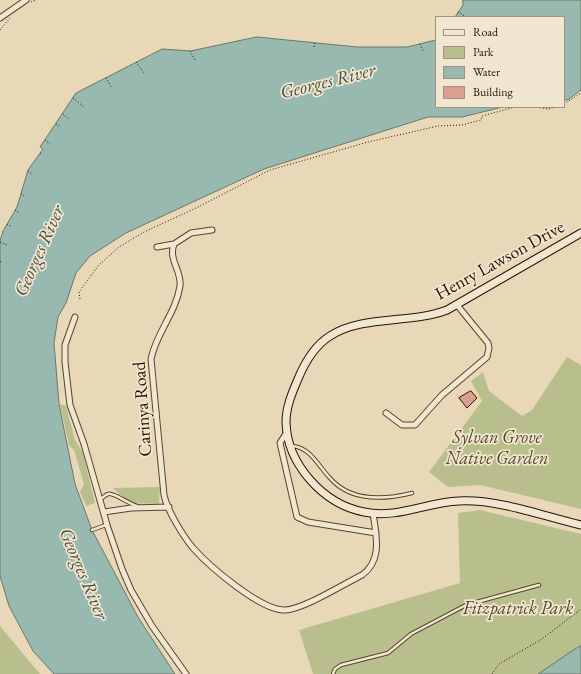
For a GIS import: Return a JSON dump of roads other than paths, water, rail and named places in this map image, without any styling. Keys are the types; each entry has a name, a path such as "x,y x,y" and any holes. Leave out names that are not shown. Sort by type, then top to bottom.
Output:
{"main road":[{"name":"Henry Lawson Drive","path":"581,233 458,304 428,315 354,326 335,332 326,338 309,356 295,385 287,412 287,432 290,446 300,467 320,490 344,506 373,513 400,512 448,502 473,501 502,506 581,525"}],"street":[{"path":"0,18 28,2"},
{"path":"157,247 174,244 191,233 212,230"},
{"name":"Carinya Road","path":"174,244 171,254 180,280 180,286 175,304 156,343 151,359 164,495 168,507 185,537 197,552 257,601 266,606 280,610 289,610 300,606 366,572 372,566 375,557 376,532 373,513"},
{"path":"386,413 402,425 415,425 442,395 485,361 489,352 488,343 458,304"},
{"path":"75,317 66,345 65,362 70,405 101,499 107,525 131,590 152,626 186,674"},
{"name":"Henry Lawson Drive","path":"287,432 280,443 297,517 308,522 376,532"},
{"path":"104,512 168,507"}],"lane":[{"path":"290,446 305,450 335,484 352,493 364,497 383,498 412,493"},
{"path":"101,499 109,493 114,494 119,499 145,508"},
{"path":"92,530 107,525"},
{"path":"333,674 335,669 341,664 388,653 411,634 466,605 539,585"}],"water":[{"path":"463,0 581,0 581,90 568,100 565,100 565,16 456,16 463,5"},
{"name":"Georges River","path":"257,37 357,47 407,47 435,40 435,108 499,108 462,117 428,117 264,169 126,233 90,256 76,273 66,303 58,317 54,343 59,404 75,484 92,530 138,617 175,674 54,674 33,651 9,606 0,576 0,241 3,231 17,207 28,170 43,149 40,147 76,93 162,49 190,51"},
{"path":"581,646 581,674 538,674 575,649"}],"park label":[{"name":"Sylvan Grove Native Garden","path":"497,448"},
{"name":"Fitzpatrick Park","path":"518,609"}]}
